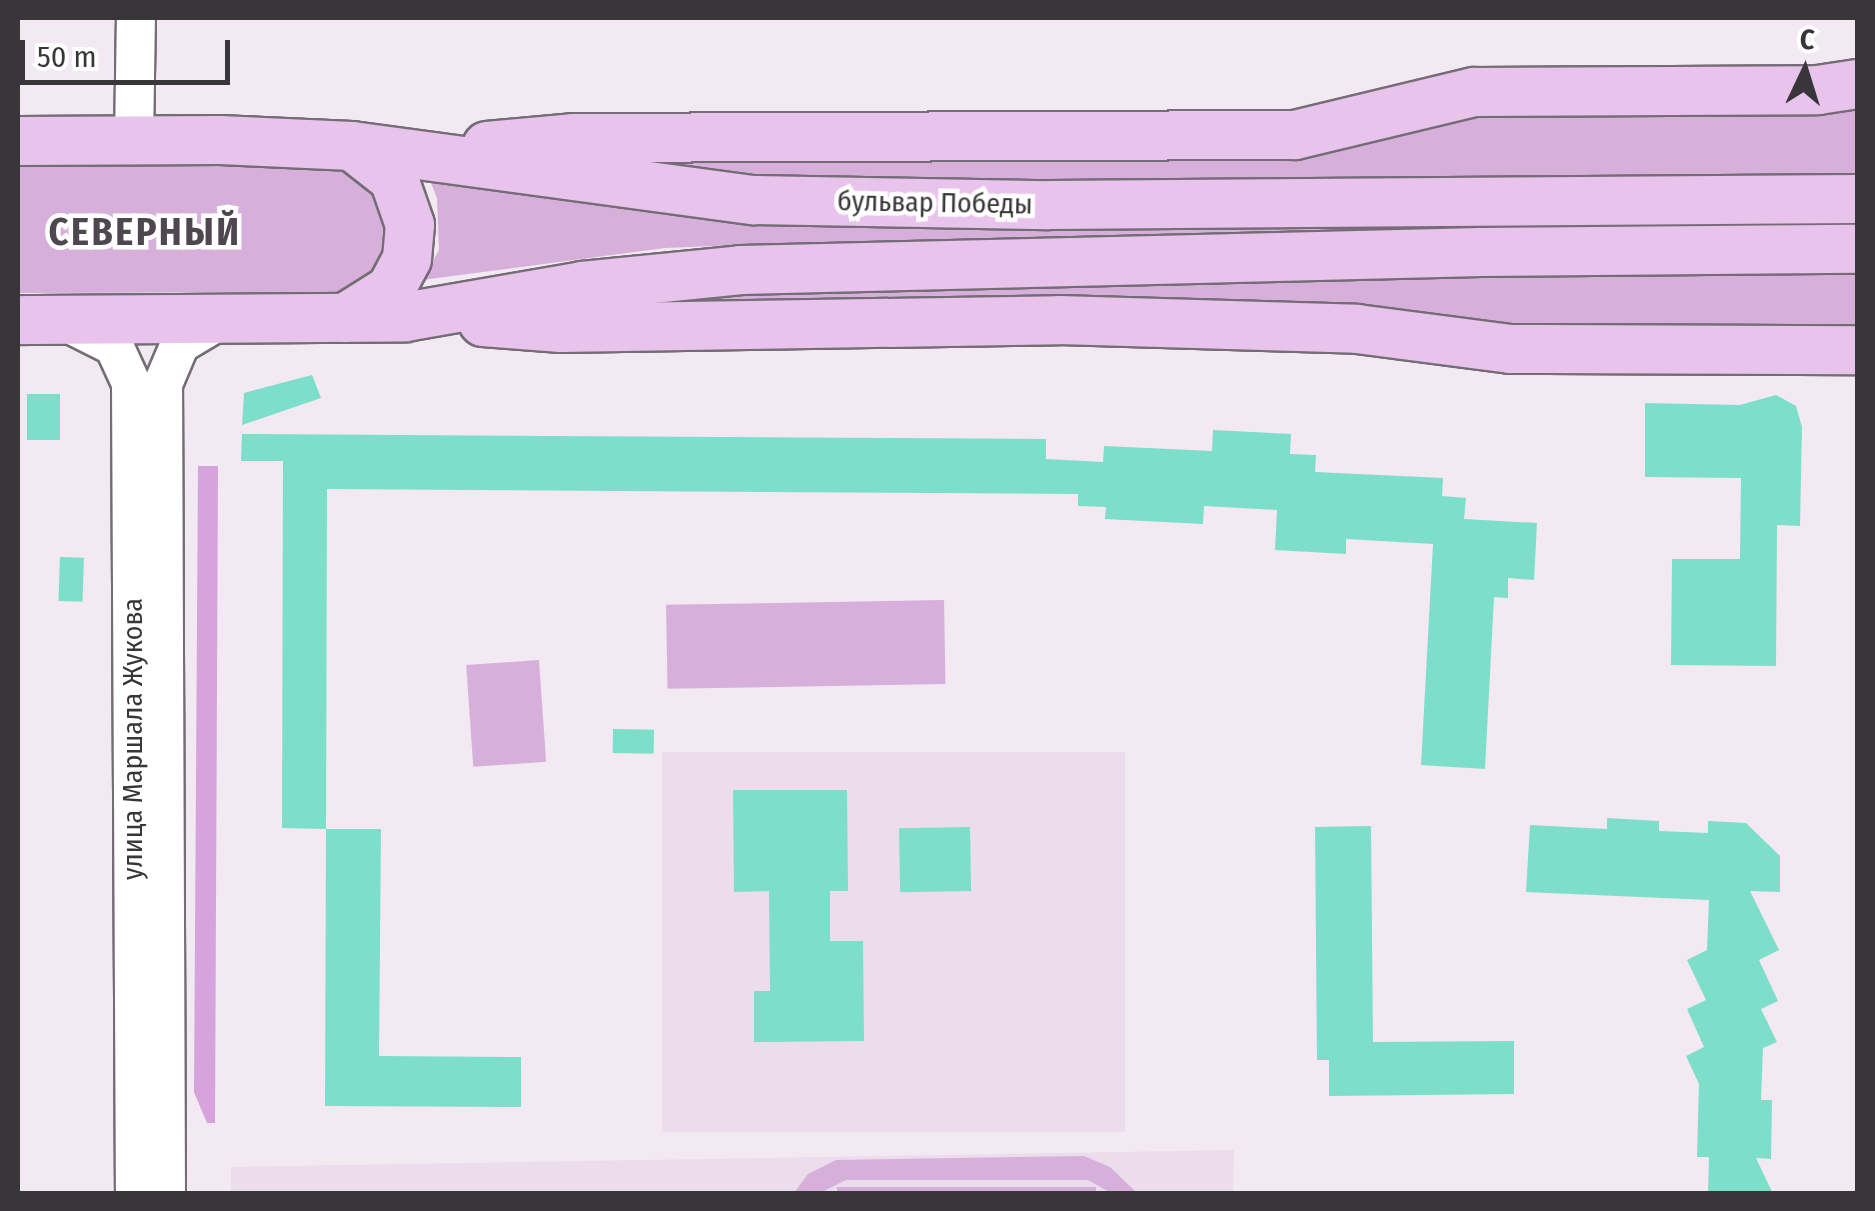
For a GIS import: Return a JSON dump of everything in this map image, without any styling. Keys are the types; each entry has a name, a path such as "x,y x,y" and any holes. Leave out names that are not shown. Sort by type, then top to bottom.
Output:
{"main road":[{"path":"421,152 573,138 1295,135 1474,92 1818,90 1858,84"},
{"name":"бульвар Победы","path":"18,141 352,146 421,152 589,181 754,200 1049,204 1858,198"},
{"path":"346,318 391,288 407,259 410,225 394,179 352,146"},
{"path":"405,317 582,286 741,270 1481,252 1858,249"},
{"path":"40,320 405,317 561,328 1059,320 1192,322 1357,330 1511,349 1858,350"}],"street":[{"path":"134,141 136,18"},
{"name":"улица Маршала Жукова","path":"166,1194 163,384 180,344 222,319"},
{"name":"улица Маршала Жукова","path":"40,320 114,346 131,383 135,1194"}],"shaded area":[{"path":"1858,102 1857,174 888,186 701,176 625,166 628,155 1447,115"},
{"path":"18,165 331,165 360,177 381,200 389,232 380,261 363,279 338,292 18,293"},
{"path":"425,168 1858,213 1857,230 665,248 422,280 439,250 437,198"},
{"path":"1858,272 1857,332 590,312 742,288"},
{"path":"198,466 218,466 215,1123 207,1123 194,1092"},
{"path":"944,600 945,684 668,689 666,605"},
{"path":"539,660 546,762 473,767 466,665"},
{"path":"662,752 1125,752 1125,1132 662,1132"},
{"path":"1234,1150 1233,1194 231,1194 231,1167"},
{"path":"1084,1156 1110,1167 1137,1193 1111,1193 1088,1180 846,1180 820,1193 794,1193 808,1174 836,1160"},
{"path":"837,1187 1096,1187 1096,1193 837,1194"}],"building":[{"path":"312,375 321,398 242,425 244,393"},
{"path":"27,394 60,394 60,440 27,440"},
{"path":"1776,395 1796,406 1802,427 1800,526 1777,525 1776,666 1671,665 1672,559 1740,559 1741,478 1645,477 1645,403 1740,405"},
{"path":"1213,430 1291,434 1290,454 1316,455 1315,472 1443,478 1442,496 1466,498 1464,519 1537,523 1534,580 1508,578 1508,598 1494,597 1485,769 1421,765 1433,544 1346,539 1346,554 1275,550 1277,510 1204,506 1203,524 1105,519 1106,507 1078,506 1078,494 327,489 326,829 282,828 283,461 241,461 242,434 1046,439 1046,459 1103,462 1104,446 1212,451"},
{"path":"60,557 84,558 82,602 58,601"},
{"path":"613,729 654,730 654,754 613,753"},
{"path":"733,790 847,790 848,891 830,891 830,941 863,941 864,1041 754,1042 754,991 770,991 769,891 734,892"},
{"path":"1607,818 1659,821 1659,831 1708,833 1708,821 1746,823 1780,856 1780,892 1750,891 1779,950 1759,960 1778,1001 1761,1009 1777,1042 1763,1048 1761,1100 1772,1100 1771,1159 1756,1158 1773,1194 1708,1194 1709,1157 1697,1157 1699,1084 1686,1056 1704,1047 1687,1009 1706,1000 1687,960 1707,950 1709,900 1526,892 1530,825 1607,829"},
{"path":"1371,826 1373,1042 1514,1041 1514,1094 1329,1096 1329,1060 1317,1060 1315,827"},
{"path":"970,827 971,891 900,892 899,828"},
{"path":"326,829 381,829 379,1056 521,1057 521,1107 325,1106"}],"district":[{"name":"СЕВЕРНЫЙ","path":"145,233"}]}
